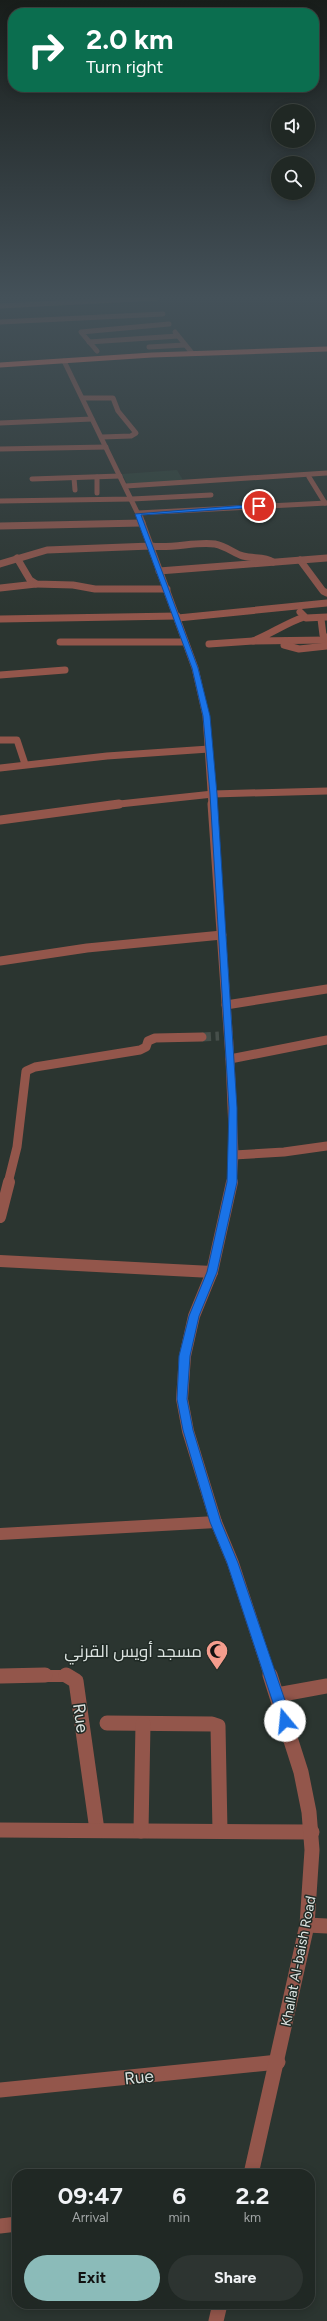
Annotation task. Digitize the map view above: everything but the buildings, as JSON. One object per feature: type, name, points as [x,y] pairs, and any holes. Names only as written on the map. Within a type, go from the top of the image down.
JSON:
[{"type":"street","name":"Khallat Al-baish Road","points":[[85,403],[132,499],[151,546],[195,668],[206,716],[213,794],[226,1005],[224,1036],[230,1059],[234,1155],[227,1209],[212,1272],[194,1316],[185,1356],[182,1399],[188,1430],[216,1522],[233,1563],[302,1772],[312,1832],[312,1868],[307,1925],[278,2062],[252,2169]]},
{"type":"street","points":[[102,437],[132,436],[136,433],[118,411],[115,403]]},
{"type":"street","points":[[0,423],[92,419]]},
{"type":"street","points":[[0,449],[106,447]]},
{"type":"street","points":[[184,473],[191,482]]},
{"type":"street","points":[[126,486],[327,473]]},
{"type":"street","points":[[32,479],[120,476]]},
{"type":"street","points":[[97,477],[97,493]]},
{"type":"street","points":[[0,526],[140,518],[326,503],[309,477]]},
{"type":"street","points":[[74,478],[75,490]]},
{"type":"street","points":[[0,501],[132,499],[211,495]]},
{"type":"street","points":[[0,564],[47,550],[151,546],[165,548],[215,544],[232,549],[242,556],[267,558],[273,562]]},
{"type":"street","points":[[17,558],[30,580],[36,584]]},
{"type":"street","points":[[159,571],[327,558]]},
{"type":"street","points":[[300,560],[323,592],[327,593]]},
{"type":"street","points":[[0,588],[36,584],[77,586],[91,589],[167,589]]},
{"type":"street","points":[[0,619],[177,617],[327,603]]},
{"type":"street","points":[[297,606],[304,617]]},
{"type":"street","points":[[253,641],[274,633],[290,622],[304,617],[324,618],[323,635],[327,639]]},
{"type":"street","points":[[281,628],[285,641],[284,644],[286,646],[295,649],[311,649],[327,646]]},
{"type":"street","points":[[209,644],[327,639]]},
{"type":"street","points":[[60,642],[185,642]]},
{"type":"street","points":[[0,675],[65,670]]},
{"type":"street","points":[[0,736],[19,735]]},
{"type":"street","points":[[0,740],[17,740],[25,764]]},
{"type":"street","points":[[0,768],[25,764],[209,749]]},
{"type":"street","points":[[0,820],[56,811],[213,794],[327,791]]},
{"type":"street","points":[[0,961],[87,948],[222,935]]},
{"type":"street","points":[[226,1005],[327,990]]},
{"type":"street","points":[[0,1217],[17,1147],[26,1071],[35,1067],[140,1050],[146,1047],[148,1041],[155,1038],[202,1037]]},
{"type":"street","points":[[230,1059],[327,1040]]},
{"type":"street","points":[[234,1155],[284,1152],[327,1146]]},
{"type":"street","points":[[0,1261],[212,1272]]},
{"type":"street","points":[[0,1534],[216,1522]]},
{"type":"street","name":"Rue","points":[[1,1676],[65,1675],[72,1677],[76,1681],[97,1830]]},
{"type":"street","points":[[277,1695],[327,1686]]},
{"type":"street","name":"Rue","points":[[107,1723],[212,1724],[218,1726],[220,1831]]},
{"type":"street","points":[[140,1831],[143,1724]]},
{"type":"street","points":[[0,1830],[312,1832]]},
{"type":"street","points":[[307,1925],[327,1926]]},
{"type":"street","name":"Rue","points":[[0,2090],[278,2062]]},
{"type":"street","points":[[0,2226],[12,2225]]},
{"type":"street","points":[[216,2321],[219,2309]]},
{"type":"shaded area","points":[[177,470],[184,482],[128,485],[122,474]]},
{"type":"tunnel","points":[[202,1037],[219,1036]]},
{"type":"place","name":"مسجد أويس القرني","points":[[217,1670]]},
{"type":"route","points":[[259,506],[138,514],[178,618],[195,668],[206,716],[213,794],[233,1108],[234,1155],[232,1182],[212,1272],[194,1316],[185,1356],[182,1399],[188,1430],[216,1522],[233,1563],[285,1721]]}]
